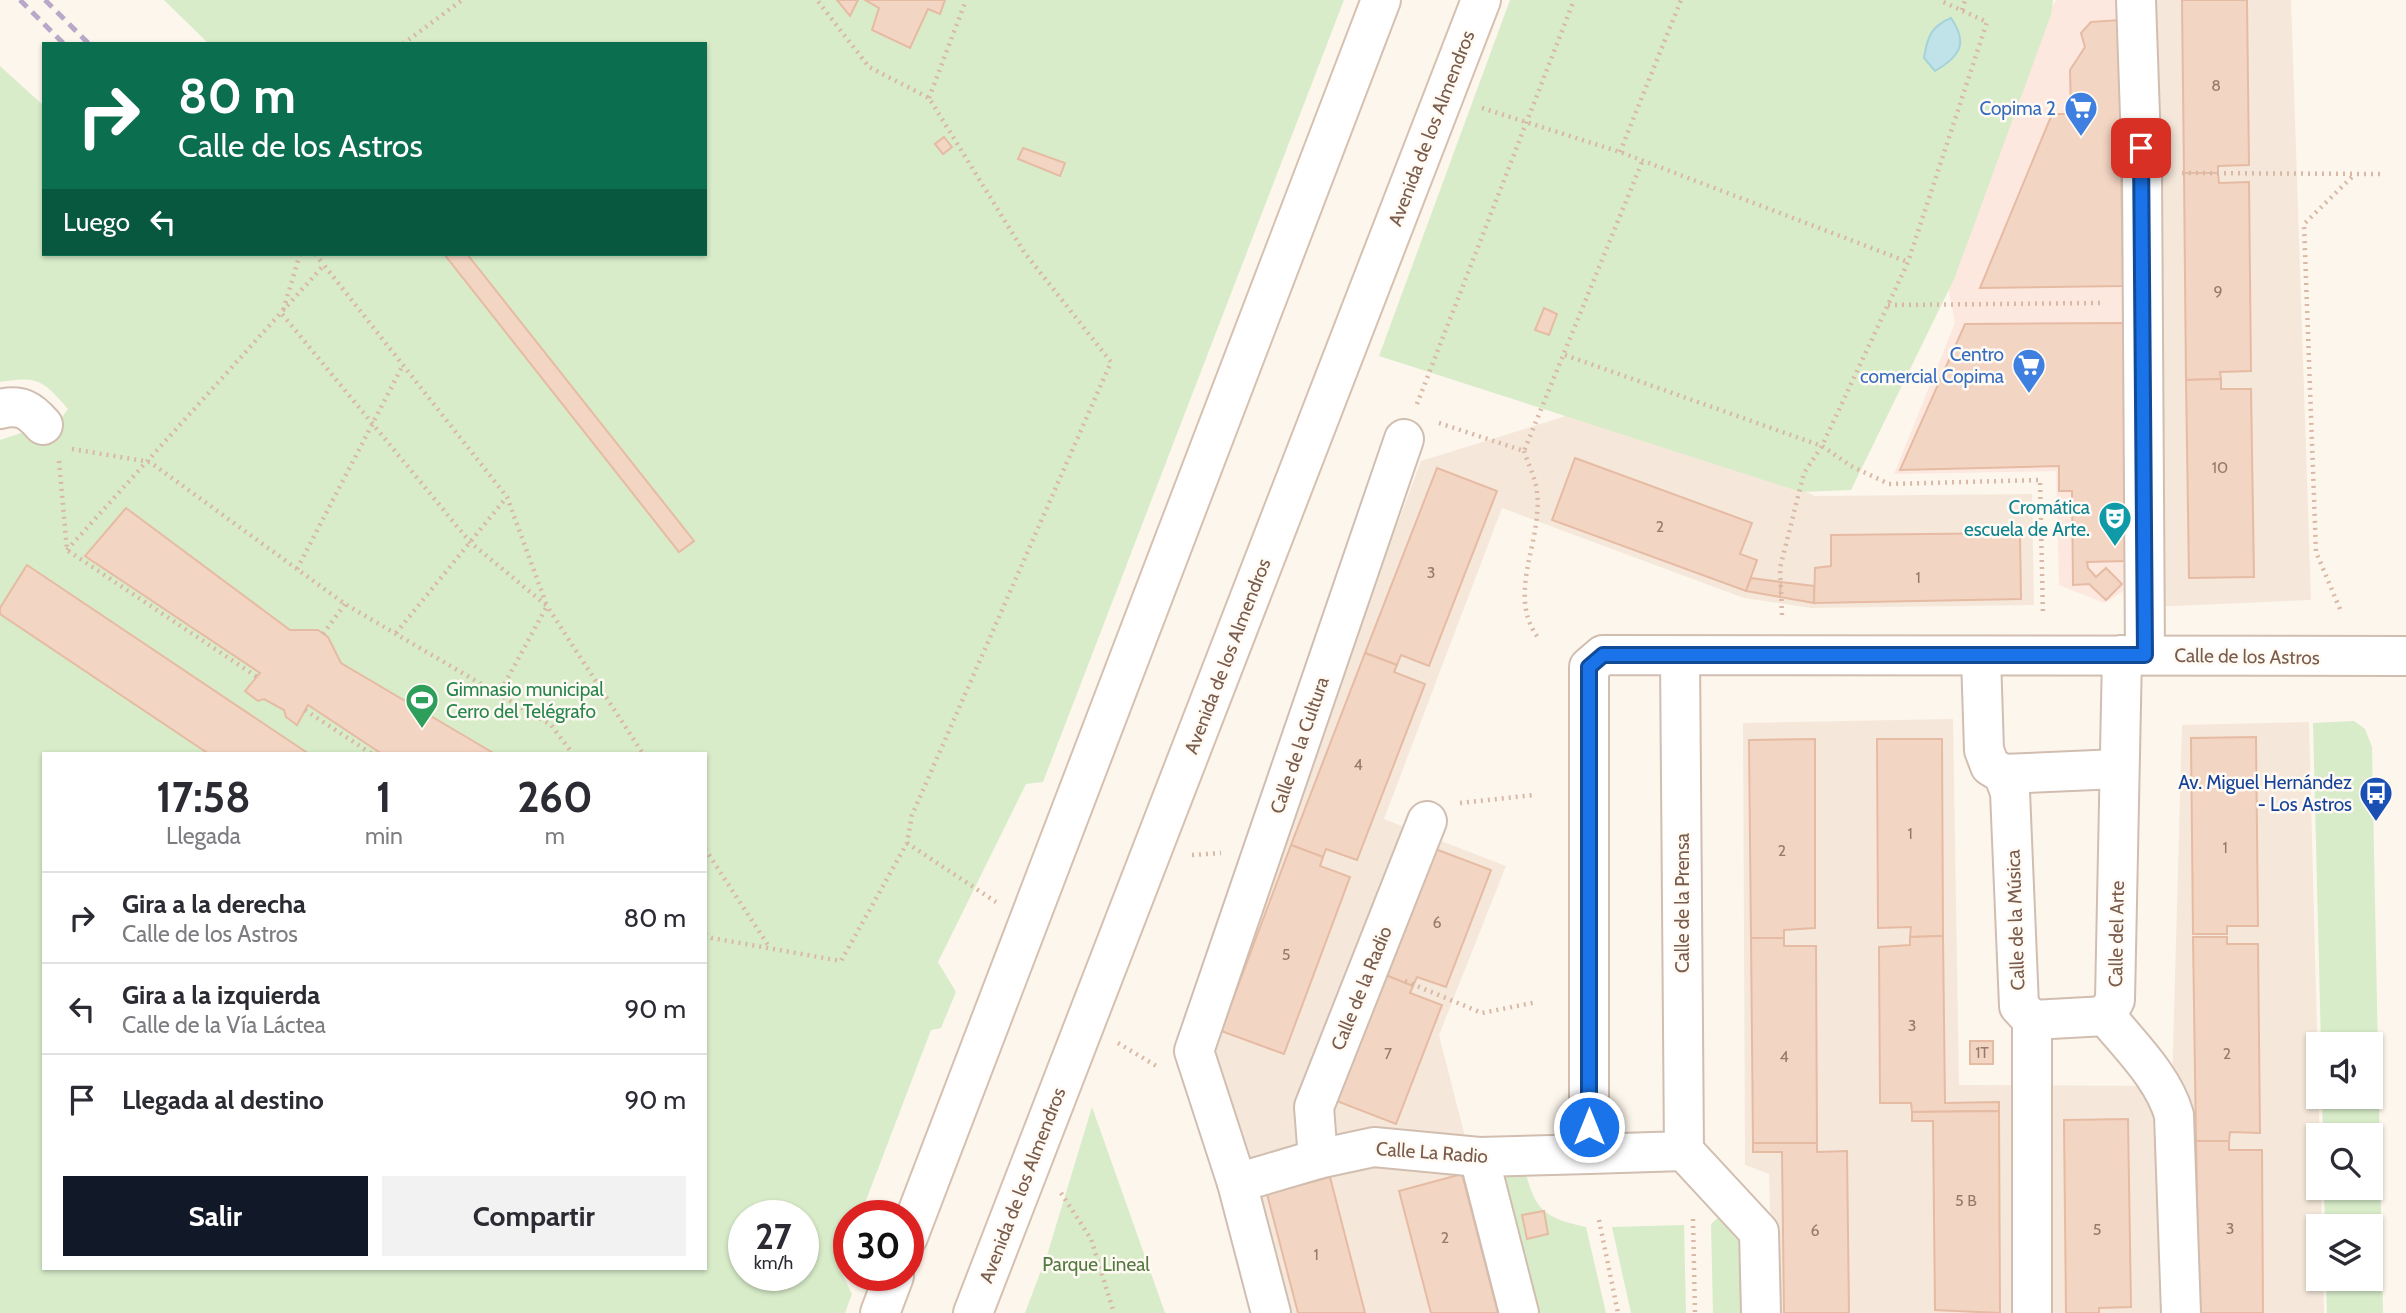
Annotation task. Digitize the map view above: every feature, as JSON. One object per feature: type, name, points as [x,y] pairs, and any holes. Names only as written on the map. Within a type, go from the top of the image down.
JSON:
[{"type":"street","points":[[922,1200],[1381,0]]},
{"type":"street","name":"Avenida de los Almendros","points":[[972,1313],[1481,0]]},
{"type":"street","name":"Calle del Arte","points":[[2136,0],[2142,302],[2133,655],[2118,769],[2115,1000],[2106,1016],[2160,1082],[2169,1097],[2174,1115],[2180,1313]]},
{"type":"street","points":[[0,409],[13,406],[29,409],[50,436]]},
{"type":"street","name":"Calle de la Cultura","points":[[1181,1062],[1409,426]]},
{"type":"street","name":"Calle de los Astros","points":[[1589,1154],[1589,667],[1603,655],[2406,656]]},
{"type":"street","name":"Calle de la Prensa","points":[[1680,656],[1684,1151]]},
{"type":"street","name":"Calle de la Música","points":[[1981,657],[1984,750],[1990,766],[2003,774],[2010,792],[2019,1006],[2032,1020],[2032,1313]]},
{"type":"street","points":[[2003,774],[2118,769]]},
{"type":"street","name":"Calle de la Radio","points":[[1318,1158],[1314,1107],[1427,821]]},
{"type":"street","points":[[2032,1020],[2106,1016]]},
{"type":"street","points":[[1181,1062],[1237,1183],[1271,1313]]},
{"type":"street","name":"Calle La Radio","points":[[1237,1183],[1318,1158],[1374,1147],[1479,1157],[1589,1154]]},
{"type":"street","points":[[1589,1154],[1684,1151],[1759,1232],[1761,1313]]},
{"type":"street","points":[[1479,1157],[1519,1313]]},
{"type":"street","points":[[880,1313],[888,1291]]},
{"type":"path","points":[[407,42],[462,0]]},
{"type":"path","points":[[707,935],[841,961],[907,843],[912,815],[1111,362],[1024,252],[929,98],[869,67],[817,0]]},
{"type":"path","points":[[929,98],[966,0]]},
{"type":"path","points":[[1524,451],[1409,426],[1574,0]]},
{"type":"path","points":[[1620,152],[1681,0]]},
{"type":"path","points":[[1782,615],[1780,568],[1804,472],[1822,446],[1908,262],[1987,22],[1939,0]]},
{"type":"path","points":[[1962,10],[1965,0]]},
{"type":"path","points":[[1471,106],[1526,120],[1620,152],[1908,262]]},
{"type":"path","points":[[1539,639],[1527,624],[1523,604],[1538,508],[1537,490],[1524,451],[1642,162]]},
{"type":"path","points":[[2141,173],[2381,174]]},
{"type":"path","points":[[2340,609],[2316,552],[2304,224],[2355,174]]},
{"type":"path","points":[[282,314],[299,256]]},
{"type":"path","points":[[316,256],[507,497],[547,606],[642,752]]},
{"type":"path","points":[[67,550],[150,462],[324,265]]},
{"type":"path","points":[[1888,305],[2142,302]]},
{"type":"path","points":[[282,314],[470,542],[547,606]]},
{"type":"path","points":[[1565,355],[1822,446],[1851,466],[1888,484],[2040,480],[2043,616]]},
{"type":"path","points":[[297,569],[403,365]]},
{"type":"path","points":[[257,677],[67,550],[50,436],[150,462],[345,604],[551,725],[571,752]]},
{"type":"path","points":[[396,633],[507,497]]},
{"type":"path","points":[[323,634],[345,604]]},
{"type":"path","points":[[499,694],[547,606]]},
{"type":"path","points":[[305,710],[369,752]]},
{"type":"path","points":[[1427,821],[1445,805],[1534,795]]},
{"type":"path","points":[[907,843],[1002,906]]},
{"type":"path","points":[[707,852],[771,949]]},
{"type":"path","points":[[1369,967],[1482,1013],[1537,1002]]},
{"type":"path","points":[[1109,1038],[1181,1062]]},
{"type":"path","points":[[1056,1184],[1091,1239],[1114,1313]]},
{"type":"path","points":[[1693,1218],[1695,1313]]},
{"type":"path","points":[[1599,1220],[1618,1313]]},
{"type":"shaded area","points":[[2057,0],[2124,0],[2134,585],[2104,603],[2059,585],[2056,471],[1894,474],[1955,323],[1946,276],[2044,15]]},
{"type":"shaded area","points":[[2156,0],[2291,0],[2311,600],[2152,607]]},
{"type":"shaded area","points":[[1579,412],[1773,476],[1815,496],[2032,494],[2034,605],[1811,608],[1744,598],[1502,508],[1384,819],[1506,866],[1439,1035],[1510,1313],[1285,1313],[1208,1029],[1421,461]]},
{"type":"shaded area","points":[[1953,719],[1959,1085],[2172,1086],[2182,725],[2309,722],[2317,1032],[2306,1032],[2306,1109],[2319,1109],[2319,1123],[2306,1123],[2306,1200],[2321,1200],[2322,1214],[2306,1214],[2306,1291],[2323,1291],[2324,1313],[1773,1313],[1769,1174],[1745,1165],[1743,723]]},
{"type":"green space","points":[[164,0],[1344,0],[1043,782],[1026,784],[938,962],[956,992],[941,1028],[931,1030],[866,1200],[833,1200],[833,1291],[850,1291],[852,1294],[845,1313],[0,1313],[0,440],[60,420],[68,409],[38,382],[0,382],[0,66],[42,104],[42,256],[707,256],[707,42],[207,42]]},
{"type":"green space","points":[[1510,0],[2053,0],[2051,15],[1955,277],[1851,490],[1801,492],[1379,356]]},
{"type":"green space","points":[[2354,721],[2365,729],[2372,747],[2378,1032],[2321,1032],[2313,723]]},
{"type":"green space","name":"Parque Lineal","points":[[1092,1107],[1165,1313],[1025,1313],[1048,1252]]},
{"type":"green space","points":[[2322,1109],[2379,1109],[2379,1123],[2323,1123]]},
{"type":"green space","points":[[1525,1170],[1533,1195],[1544,1210],[1560,1220],[1586,1227],[1606,1313],[1532,1313],[1498,1176]]},
{"type":"green space","points":[[2324,1200],[2381,1200],[2381,1214],[2325,1214]]},
{"type":"green space","points":[[1727,1210],[1751,1238],[1752,1313],[1713,1313],[1711,1224]]},
{"type":"green space","points":[[1684,1225],[1686,1313],[1631,1313],[1612,1227]]},
{"type":"green space","points":[[2326,1291],[2383,1291],[2383,1313],[2327,1313]]},
{"type":"water","points":[[1951,18],[1959,35],[1959,49],[1935,71],[1924,58],[1927,44],[1934,29]]},
{"type":"building","points":[[837,0],[858,0],[850,16]]},
{"type":"building","points":[[865,0],[945,0],[940,14],[928,9],[910,48],[872,30],[879,8]]},
{"type":"building","points":[[2182,0],[2247,0],[2249,165],[2218,166],[2218,173],[2184,173]]},
{"type":"building","name":"Copima 2","points":[[2119,20],[2123,286],[1980,288],[2052,114],[2071,114],[2070,70],[2085,47],[2081,33],[2091,22]]},
{"type":"building","points":[[944,137],[952,147],[943,154],[935,144]]},
{"type":"building","points":[[1023,148],[1065,163],[1060,176],[1018,159]]},
{"type":"building","points":[[2184,173],[2218,173],[2219,183],[2249,182],[2251,371],[2220,372],[2221,379],[2186,380]]},
{"type":"building","points":[[446,256],[469,256],[694,541],[679,552]]},
{"type":"building","points":[[1544,308],[1557,314],[1549,335],[1535,330]]},
{"type":"building","name":"Centro comercial Copima","points":[[2124,323],[2126,561],[2087,562],[2088,568],[2096,577],[2106,568],[2122,584],[2106,600],[2089,584],[2073,585],[2072,491],[2059,491],[2059,466],[1900,470],[1965,324]]},
{"type":"building","points":[[2221,379],[2221,389],[2251,389],[2254,577],[2189,578],[2186,380]]},
{"type":"building","points":[[1575,458],[1752,523],[1740,554],[1757,560],[1746,591],[1552,520]]},
{"type":"building","points":[[1437,468],[1497,491],[1429,666],[1401,655],[1397,665],[1365,653]]},
{"type":"building","points":[[126,508],[290,630],[318,630],[328,637],[341,663],[492,752],[379,752],[308,705],[297,725],[286,717],[284,710],[264,699],[258,701],[245,691],[260,673],[85,556]]},
{"type":"building","points":[[2020,533],[2021,599],[1814,603],[1815,568],[1831,566],[1831,535]]},
{"type":"building","points":[[27,565],[306,752],[206,752],[0,614],[0,608]]},
{"type":"building","points":[[1751,578],[1781,582],[1780,597],[1746,591]]},
{"type":"building","points":[[1781,582],[1814,586],[1814,603],[1780,597]]},
{"type":"building","points":[[1365,653],[1397,665],[1394,672],[1425,684],[1357,860],[1326,849],[1323,857],[1291,845]]},
{"type":"building","points":[[2256,737],[2258,926],[2227,926],[2227,934],[2193,934],[2191,738]]},
{"type":"building","points":[[1815,739],[1815,928],[1784,930],[1784,938],[1751,938],[1749,740]]},
{"type":"building","points":[[1877,739],[1942,739],[1943,936],[1910,937],[1911,927],[1878,928]]},
{"type":"building","points":[[1291,845],[1323,857],[1320,866],[1350,877],[1284,1054],[1221,1031]]},
{"type":"building","points":[[1430,847],[1491,870],[1446,987],[1417,977],[1413,986],[1383,974]]},
{"type":"building","points":[[1943,936],[1945,1103],[1999,1102],[1999,1111],[1912,1112],[1911,1103],[1880,1103],[1879,947],[1910,945],[1910,937]]},
{"type":"building","points":[[2193,937],[2227,937],[2227,944],[2258,944],[2260,1133],[2230,1132],[2229,1141],[2196,1141]]},
{"type":"building","points":[[1751,938],[1784,938],[1784,946],[1816,946],[1817,1143],[1753,1143]]},
{"type":"building","points":[[1383,974],[1413,986],[1410,993],[1442,1005],[1396,1124],[1334,1100]]},
{"type":"building","points":[[1970,1041],[1993,1041],[1993,1064],[1970,1064]]},
{"type":"building","points":[[1999,1111],[2000,1313],[1935,1310],[1933,1121],[1912,1121],[1912,1112]]},
{"type":"building","points":[[2128,1119],[2131,1307],[2099,1308],[2099,1313],[2066,1313],[2064,1120]]},
{"type":"building","points":[[2196,1141],[2229,1141],[2229,1150],[2262,1150],[2263,1313],[2199,1313]]},
{"type":"building","points":[[1753,1143],[1817,1143],[1817,1152],[1847,1151],[1849,1313],[1784,1313],[1782,1152],[1753,1152]]},
{"type":"building","points":[[1462,1174],[1498,1313],[1431,1313],[1399,1191]]},
{"type":"building","points":[[1330,1177],[1365,1313],[1298,1313],[1267,1194]]},
{"type":"building","points":[[1544,1211],[1548,1234],[1527,1239],[1522,1215]]},
{"type":"railway","points":[[20,0],[62,42]]},
{"type":"railway","points":[[45,0],[87,42]]},
{"type":"place","name":"Copima 2","points":[[2081,138]]},
{"type":"place","name":"Centro comercial Copima","points":[[2029,395]]},
{"type":"place","name":"Cromática escuela de Arte.","points":[[2115,548]]},
{"type":"place","name":"Gimnasio municipal Cerro del Telégrafo","points":[[422,730]]},
{"type":"place","name":"Av. Miguel Hernández - Los Astros","points":[[2376,823]]},
{"type":"route","points":[[1589,1127],[1589,667],[1603,655],[2145,655],[2141,148]]}]
